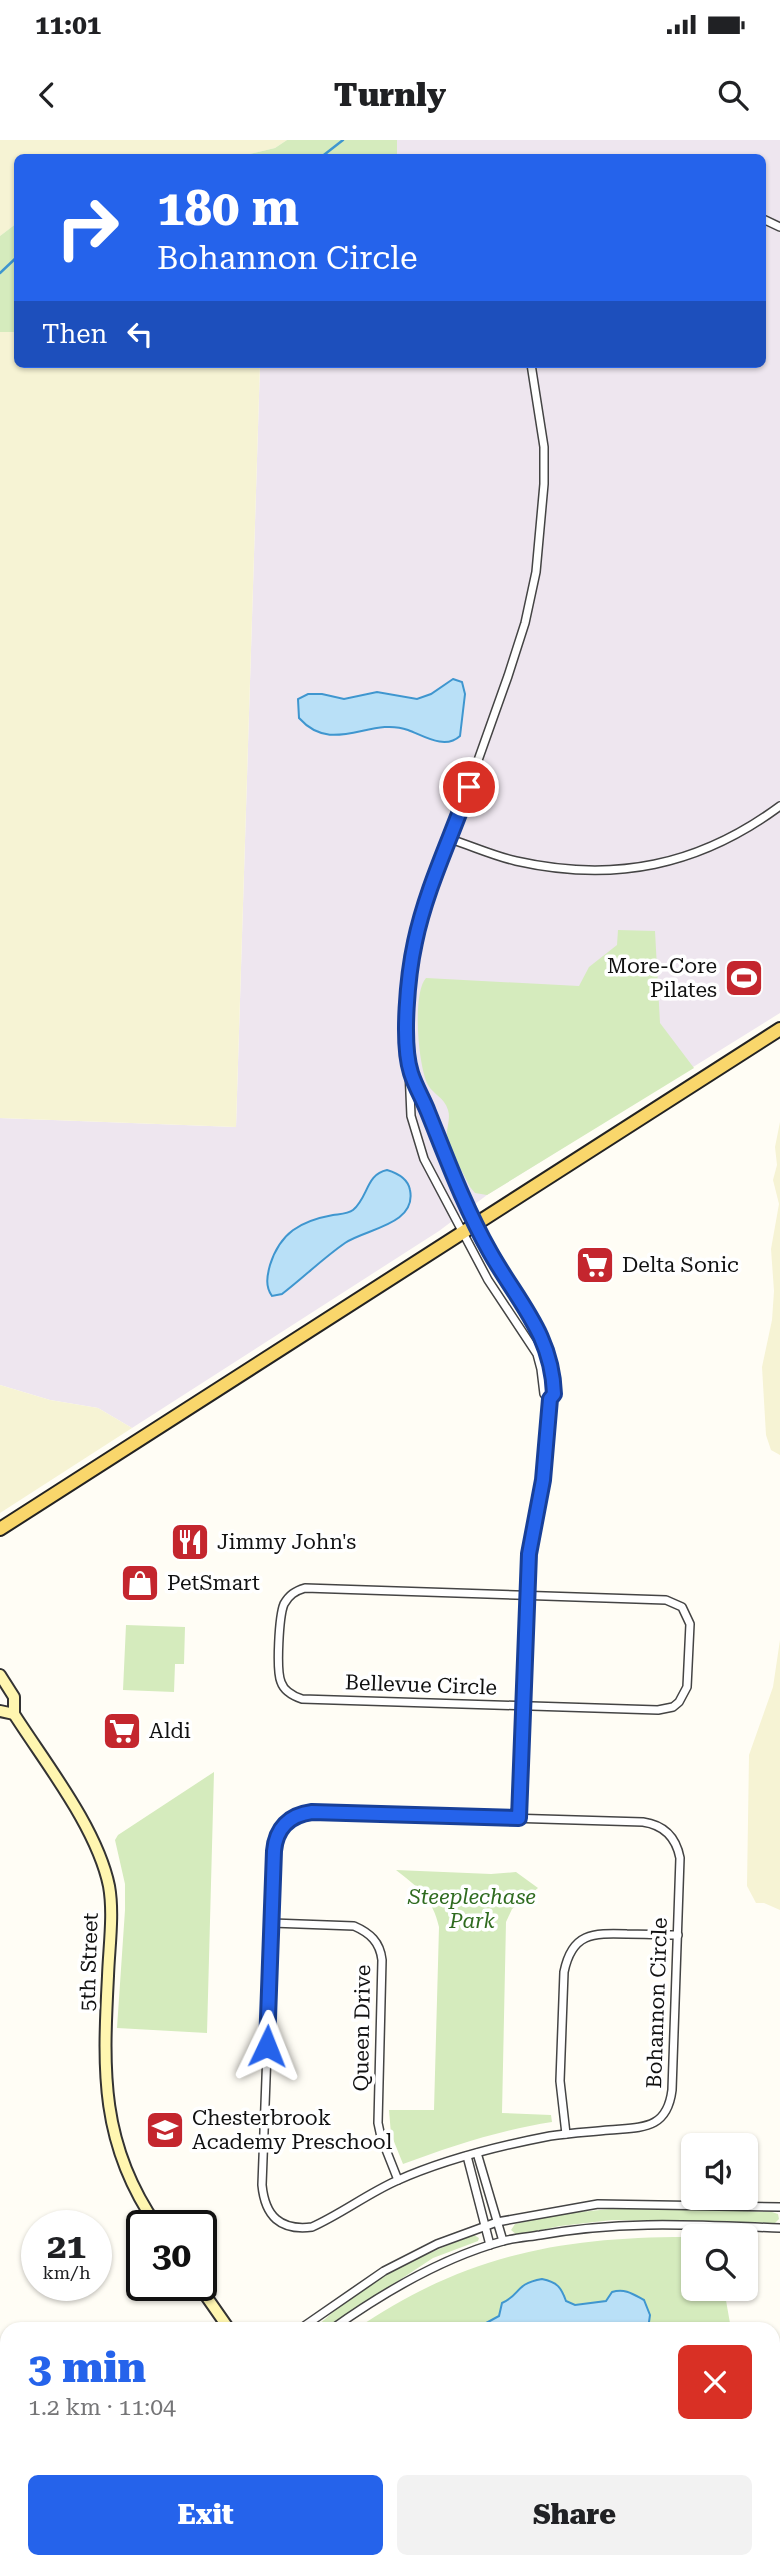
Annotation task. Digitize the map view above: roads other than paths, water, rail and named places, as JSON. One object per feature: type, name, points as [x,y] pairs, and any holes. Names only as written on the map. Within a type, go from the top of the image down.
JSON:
[{"type":"main road","points":[[0,1529],[780,1029]]},
{"type":"street","points":[[532,368],[544,447],[544,484],[536,572],[525,624],[424,906],[409,972],[408,1087],[411,1116],[425,1159],[488,1280],[537,1354],[544,1394],[550,1399]]},
{"type":"street","points":[[450,839],[514,861],[562,870],[633,870],[673,862],[715,844],[757,823],[780,806]]},
{"type":"street","points":[[410,1072],[477,1224],[548,1351],[554,1374],[543,1480],[529,1554],[519,1818]]},
{"type":"street","name":"Bellevue Circle","points":[[305,1588],[527,1595],[666,1600],[682,1607],[690,1624],[687,1687],[683,1697],[673,1707],[658,1710],[302,1699],[295,1697],[283,1686],[279,1666],[282,1611],[289,1596],[298,1590],[305,1588]]},
{"type":"street","name":"5th Street","points":[[0,1675],[14,1697],[14,1714],[84,1823],[102,1859],[109,1888],[111,1922],[105,2046],[108,2106],[116,2147],[147,2210]]},
{"type":"street","points":[[0,1711],[14,1714]]},
{"type":"street","name":"Bohannon Circle","points":[[312,1812],[519,1818],[643,1822],[663,1828],[675,1841],[680,1858],[678,1935],[672,2090],[668,2107],[655,2123],[642,2128],[566,2134],[505,2145],[398,2180],[312,2227],[301,2228],[283,2224],[272,2217],[265,2206],[262,2185],[275,1839],[282,1826],[294,1816],[312,1812]]},
{"type":"street","name":"Queen Drive","points":[[272,1923],[354,1926],[363,1930],[377,1944],[382,1960],[378,2123],[398,2180]]},
{"type":"street","points":[[566,2134],[560,2081],[564,1972],[568,1955],[576,1943],[591,1935],[678,1935]]},
{"type":"street","points":[[477,2153],[503,2241]]},
{"type":"street","points":[[467,2156],[490,2245]]},
{"type":"street","points":[[310,2322],[384,2271],[437,2244],[497,2222],[598,2204],[780,2207]]},
{"type":"street","points":[[343,2322],[398,2286],[447,2261],[503,2241],[577,2228],[628,2224],[780,2228]]},
{"type":"street","points":[[209,2301],[224,2322]]},
{"type":"water","points":[[453,679],[462,682],[465,694],[460,736],[448,742],[394,727],[338,735],[325,734],[312,729],[299,718],[298,699],[308,694],[344,699],[377,692],[417,699],[431,694]]},
{"type":"water","points":[[387,1170],[402,1177],[409,1186],[410,1202],[406,1211],[388,1224],[345,1243],[282,1294],[272,1296],[267,1277],[274,1254],[286,1237],[301,1225],[353,1210],[375,1176]]},
{"type":"water","points":[[542,2279],[555,2284],[566,2301],[575,2305],[606,2301],[612,2292],[625,2291],[644,2300],[650,2315],[649,2322],[488,2322],[499,2316],[502,2303],[522,2286]]},
{"type":"waterway","points":[[325,154],[343,140]]},
{"type":"waterway","points":[[0,273],[14,260]]},
{"type":"place","name":"More-Core Pilates","points":[[744,978]]},
{"type":"place","name":"Delta Sonic","points":[[595,1265]]},
{"type":"place","name":"Jimmy John's","points":[[190,1542]]},
{"type":"place","name":"PetSmart","points":[[140,1583]]},
{"type":"place","name":"Aldi","points":[[122,1731]]},
{"type":"place","name":"Chesterbrook Academy Preschool","points":[[165,2130]]},
{"type":"park label","name":"Steeplechase Park","points":[[472,1909]]}]
